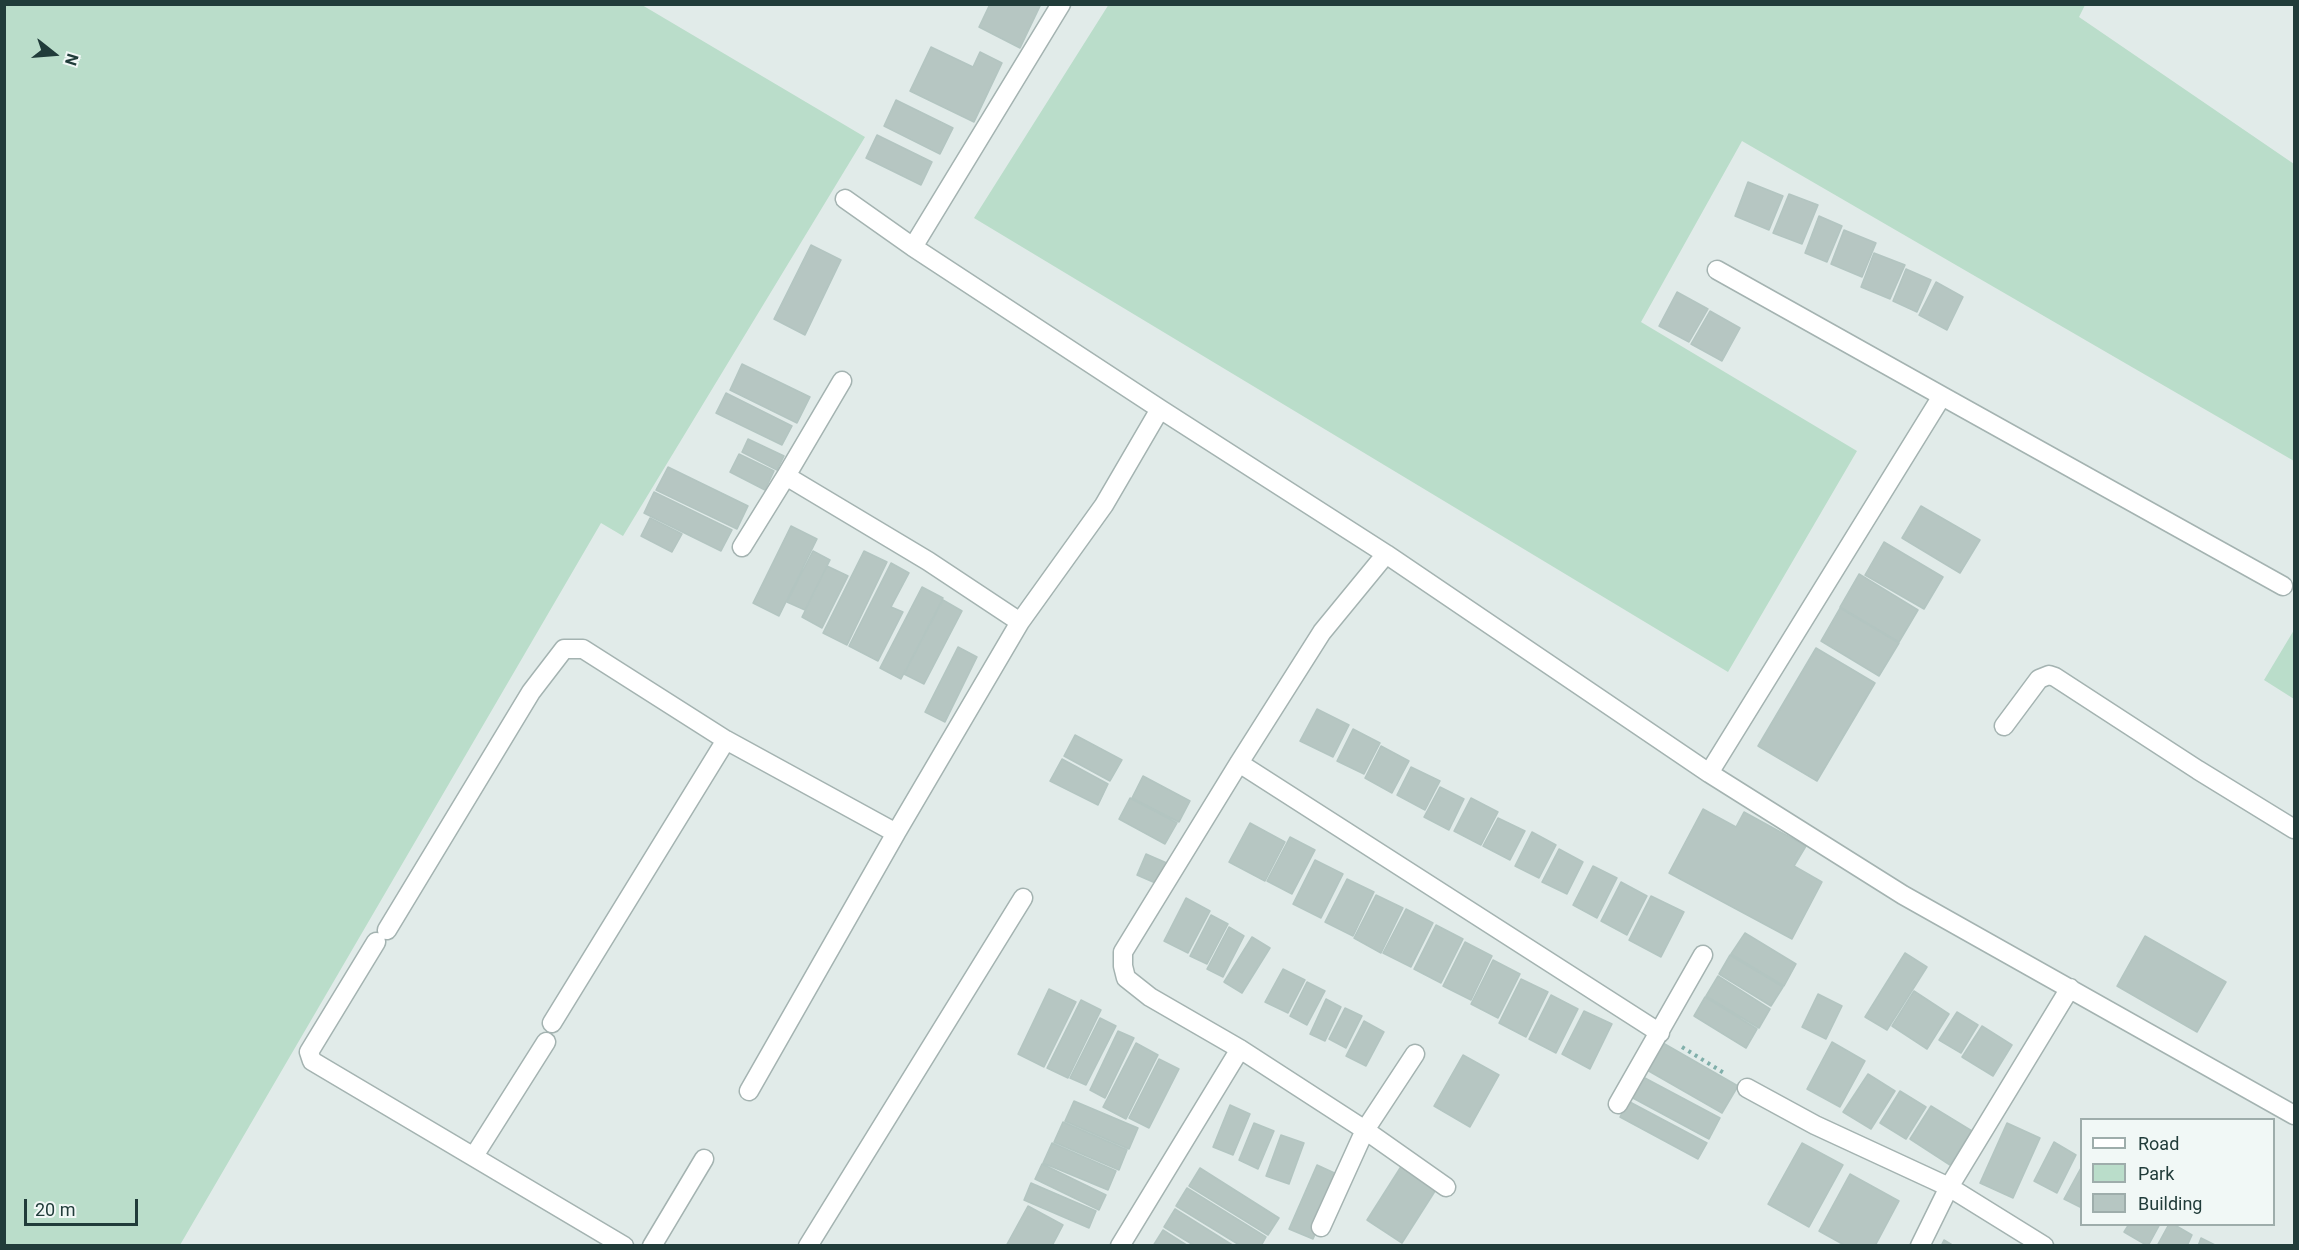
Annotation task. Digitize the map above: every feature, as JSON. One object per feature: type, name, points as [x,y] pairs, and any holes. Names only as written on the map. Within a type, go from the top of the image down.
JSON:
[{"type":"street","points":[[913,246],[1061,4]]},
{"type":"street","points":[[845,199],[1160,410],[1386,555],[1709,773],[1903,895],[2295,1115]]},
{"type":"street","points":[[1717,270],[2283,586]]},
{"type":"street","points":[[742,547],[842,381]]},
{"type":"street","points":[[1709,773],[1942,396]]},
{"type":"street","points":[[749,1091],[896,833],[1020,622],[1104,506],[1160,410]]},
{"type":"street","points":[[786,476],[927,561],[1020,622]]},
{"type":"street","points":[[1386,555],[1322,632],[1123,952],[1123,966],[1126,978],[1134,986],[1159,1003],[1240,1049],[1365,1130],[1446,1187]]},
{"type":"street","points":[[624,1245],[310,1058],[309,1052],[531,692],[564,649],[583,649],[726,740],[896,833]]},
{"type":"street","points":[[2004,726],[2039,679],[2049,675],[2055,676],[2198,770],[2295,829]]},
{"type":"street","points":[[552,1023],[726,740]]},
{"type":"street","points":[[1239,763],[1660,1033]]},
{"type":"street","points":[[808,1245],[1023,898]]},
{"type":"street","points":[[1618,1104],[1703,955]]},
{"type":"street","points":[[1920,1245],[1949,1187],[2070,988]]},
{"type":"street","points":[[474,1156],[546,1042]]},
{"type":"street","points":[[1120,1245],[1240,1049]]},
{"type":"street","points":[[1321,1227],[1365,1130],[1415,1054]]},
{"type":"street","points":[[1748,1088],[1815,1125],[1949,1187],[2044,1245]]},
{"type":"street","points":[[652,1245],[704,1159]]},
{"type":"path","points":[[1660,1033],[1748,1088]]},
{"type":"green space","points":[[5,4],[642,5],[865,137],[623,536],[601,523],[180,1245],[5,1245]]},
{"type":"green space","points":[[1109,4],[2085,5],[2079,17],[2294,164],[2294,461],[1742,141],[1641,322],[1857,451],[1728,672],[974,218]]},
{"type":"green space","points":[[2294,630],[2294,699],[2264,680]]},
{"type":"building","points":[[990,4],[1041,4],[1020,48],[979,27]]},
{"type":"building","points":[[931,47],[973,67],[980,52],[1002,63],[974,122],[910,91]]},
{"type":"building","points":[[896,100],[953,128],[940,154],[884,126]]},
{"type":"building","points":[[877,135],[932,162],[921,185],[866,158]]},
{"type":"building","points":[[1748,182],[1783,196],[1769,230],[1735,216]]},
{"type":"building","points":[[1789,194],[1818,205],[1802,244],[1773,233]]},
{"type":"building","points":[[1819,216],[1842,226],[1827,262],[1805,253]]},
{"type":"building","points":[[1844,230],[1876,243],[1862,277],[1831,264]]},
{"type":"building","points":[[811,245],[841,260],[805,335],[774,319]]},
{"type":"building","points":[[1874,253],[1905,265],[1890,299],[1861,287]]},
{"type":"building","points":[[1906,269],[1931,280],[1917,312],[1893,301]]},
{"type":"building","points":[[1936,282],[1963,297],[1947,330],[1919,315]]},
{"type":"building","points":[[1677,292],[1708,309],[1689,342],[1659,326]]},
{"type":"building","points":[[1710,311],[1740,328],[1722,361],[1691,344]]},
{"type":"building","points":[[742,364],[810,397],[797,423],[730,390]]},
{"type":"building","points":[[726,393],[792,426],[782,445],[716,413]]},
{"type":"building","points":[[748,439],[784,456],[777,470],[742,452]]},
{"type":"building","points":[[739,454],[774,471],[765,490],[730,472]]},
{"type":"building","points":[[668,467],[748,506],[737,529],[656,490]]},
{"type":"building","points":[[654,492],[732,530],[721,551],[644,513]]},
{"type":"building","points":[[1921,506],[1980,540],[1960,573],[1902,538]]},
{"type":"building","points":[[650,518],[682,534],[672,552],[641,536]]},
{"type":"building","points":[[791,526],[817,539],[779,616],[753,603]]},
{"type":"building","points":[[1884,542],[1943,577],[1924,609],[1865,575]]},
{"type":"building","points":[[813,551],[830,560],[805,610],[787,602]]},
{"type":"building","points":[[864,551],[887,562],[847,645],[823,633]]},
{"type":"building","points":[[891,563],[909,573],[891,607],[903,612],[878,661],[849,646]]},
{"type":"building","points":[[827,566],[848,576],[822,628],[802,617]]},
{"type":"building","points":[[1859,574],[1918,610],[1899,642],[1840,607]]},
{"type":"building","points":[[922,587],[943,598],[901,679],[880,668]]},
{"type":"building","points":[[943,600],[962,611],[924,684],[904,674]]},
{"type":"building","points":[[1840,608],[1899,643],[1879,676],[1821,641]]},
{"type":"building","points":[[958,647],[977,657],[945,722],[925,712]]},
{"type":"building","points":[[1816,648],[1875,683],[1817,781],[1758,746]]},
{"type":"building","points":[[1317,709],[1349,725],[1333,757],[1300,741]]},
{"type":"building","points":[[1353,729],[1380,743],[1364,774],[1337,761]]},
{"type":"building","points":[[1075,735],[1122,760],[1110,781],[1064,756]]},
{"type":"building","points":[[1381,746],[1409,761],[1392,793],[1365,778]]},
{"type":"building","points":[[1062,759],[1108,784],[1098,805],[1050,781]]},
{"type":"building","points":[[1411,767],[1440,781],[1425,810],[1397,795]]},
{"type":"building","points":[[1143,776],[1190,801],[1179,822],[1132,798]]},
{"type":"building","points":[[1440,787],[1464,799],[1449,830],[1424,817]]},
{"type":"building","points":[[1130,798],[1177,823],[1165,844],[1119,819]]},
{"type":"building","points":[[1471,798],[1498,812],[1481,845],[1454,831]]},
{"type":"building","points":[[1703,809],[1736,827],[1744,812],[1806,846],[1794,866],[1822,882],[1792,939],[1669,873]]},
{"type":"building","points":[[1498,818],[1525,831],[1510,860],[1483,846]]},
{"type":"building","points":[[1250,823],[1285,842],[1265,881],[1229,862]]},
{"type":"building","points":[[1532,832],[1556,845],[1539,878],[1515,866]]},
{"type":"building","points":[[1290,837],[1315,850],[1292,894],[1267,881]]},
{"type":"building","points":[[1559,849],[1583,862],[1567,894],[1542,882]]},
{"type":"building","points":[[1146,854],[1169,864],[1160,885],[1137,875]]},
{"type":"building","points":[[1315,860],[1343,874],[1321,918],[1293,904]]},
{"type":"building","points":[[1593,866],[1617,878],[1597,918],[1573,905]]},
{"type":"building","points":[[1347,879],[1374,892],[1353,936],[1325,922]]},
{"type":"building","points":[[1621,882],[1647,896],[1627,935],[1601,921]]},
{"type":"building","points":[[1376,895],[1403,908],[1381,953],[1354,938]]},
{"type":"building","points":[[1651,896],[1684,912],[1661,957],[1629,940]]},
{"type":"building","points":[[1186,898],[1210,911],[1188,953],[1164,941]]},
{"type":"building","points":[[1406,909],[1433,923],[1411,967],[1383,953]]},
{"type":"building","points":[[1211,915],[1228,924],[1207,964],[1190,956]]},
{"type":"building","points":[[1436,925],[1463,939],[1441,983],[1414,969]]},
{"type":"building","points":[[1229,927],[1244,936],[1223,977],[1207,969]]},
{"type":"building","points":[[1745,933],[1796,964],[1784,986],[1731,954]]},
{"type":"building","points":[[2145,936],[2226,982],[2197,1032],[2117,986]]},
{"type":"building","points":[[1252,937],[1270,948],[1242,993],[1224,982]]},
{"type":"building","points":[[1465,942],[1492,956],[1471,1000],[1443,986]]},
{"type":"building","points":[[1905,953],[1927,967],[1887,1030],[1865,1017]]},
{"type":"building","points":[[1730,955],[1783,987],[1771,1006],[1719,974]]},
{"type":"building","points":[[1493,960],[1520,974],[1498,1018],[1471,1004]]},
{"type":"building","points":[[1283,969],[1305,980],[1288,1013],[1265,1002]]},
{"type":"building","points":[[1718,976],[1770,1009],[1759,1028],[1706,996]]},
{"type":"building","points":[[1521,979],[1548,992],[1526,1037],[1499,1023]]},
{"type":"building","points":[[1307,982],[1325,991],[1307,1025],[1290,1016]]},
{"type":"building","points":[[1049,989],[1076,1002],[1044,1067],[1018,1054]]},
{"type":"building","points":[[1914,991],[1949,1014],[1927,1049],[1892,1026]]},
{"type":"building","points":[[1818,994],[1842,1006],[1826,1039],[1802,1027]]},
{"type":"building","points":[[1551,995],[1578,1009],[1556,1053],[1529,1039]]},
{"type":"building","points":[[1705,997],[1757,1029],[1746,1048],[1694,1016]]},
{"type":"building","points":[[1326,999],[1341,1007],[1325,1041],[1310,1034]]},
{"type":"building","points":[[1081,1000],[1101,1010],[1068,1078],[1047,1068]]},
{"type":"building","points":[[1345,1008],[1362,1016],[1346,1048],[1329,1039]]},
{"type":"building","points":[[1584,1011],[1612,1024],[1590,1069],[1562,1054]]},
{"type":"building","points":[[1957,1012],[1978,1025],[1961,1053],[1939,1040]]},
{"type":"building","points":[[1100,1018],[1116,1026],[1086,1085],[1070,1078]]},
{"type":"building","points":[[1364,1021],[1384,1032],[1366,1066],[1346,1056]]},
{"type":"building","points":[[1982,1026],[2012,1045],[1993,1076],[1962,1057]]},
{"type":"building","points":[[1118,1031],[1134,1038],[1105,1098],[1090,1090]]},
{"type":"building","points":[[1832,1042],[1865,1061],[1840,1107],[1807,1089]]},
{"type":"building","points":[[1136,1043],[1158,1055],[1126,1119],[1103,1107]]},
{"type":"building","points":[[1663,1043],[1738,1086],[1722,1113],[1647,1070]]},
{"type":"building","points":[[1463,1055],[1499,1075],[1470,1127],[1434,1106]]},
{"type":"building","points":[[1159,1059],[1179,1069],[1149,1128],[1129,1118]]},
{"type":"building","points":[[1868,1074],[1895,1091],[1871,1129],[1843,1112]]},
{"type":"building","points":[[1643,1077],[1720,1118],[1709,1139],[1631,1097]]},
{"type":"building","points":[[1900,1091],[1926,1107],[1906,1139],[1880,1123]]},
{"type":"building","points":[[1074,1101],[1138,1128],[1129,1149],[1065,1121]]},
{"type":"building","points":[[1628,1101],[1707,1143],[1698,1159],[1620,1117]]},
{"type":"building","points":[[1230,1105],[1250,1114],[1233,1155],[1213,1147]]},
{"type":"building","points":[[1931,1106],[1972,1131],[1950,1165],[1910,1139]]},
{"type":"building","points":[[1063,1122],[1127,1150],[1119,1170],[1054,1142]]},
{"type":"building","points":[[1254,1123],[1274,1131],[1258,1169],[1239,1160]]},
{"type":"building","points":[[2007,1123],[2040,1138],[2013,1198],[1980,1183]]},
{"type":"building","points":[[1281,1135],[1304,1143],[1289,1184],[1266,1176]]},
{"type":"building","points":[[2054,1142],[2076,1155],[2057,1193],[2034,1181]]},
{"type":"building","points":[[1052,1143],[1116,1171],[1108,1190],[1043,1163]]},
{"type":"building","points":[[1802,1143],[1843,1165],[1809,1227],[1768,1204]]},
{"type":"building","points":[[1042,1164],[1106,1195],[1099,1210],[1035,1179]]},
{"type":"building","points":[[1317,1165],[1341,1176],[1313,1239],[1289,1229]]},
{"type":"building","points":[[1402,1165],[1437,1188],[1402,1243],[1367,1220]]},
{"type":"building","points":[[1200,1168],[1279,1218],[1268,1235],[1189,1186]]},
{"type":"building","points":[[2080,1170],[2080,1207],[2064,1199]]},
{"type":"building","points":[[1850,1174],[1899,1201],[1875,1246],[1846,1246],[1819,1231]]},
{"type":"building","points":[[1031,1183],[1096,1211],[1089,1228],[1024,1200]]},
{"type":"building","points":[[1187,1188],[1266,1237],[1261,1246],[1241,1246],[1176,1206]]},
{"type":"building","points":[[1028,1206],[1063,1225],[1052,1246],[1006,1246]]},
{"type":"building","points":[[1175,1209],[1234,1246],[1195,1246],[1164,1227]]},
{"type":"building","points":[[2128,1226],[2159,1226],[2148,1246],[2124,1232]]},
{"type":"building","points":[[2168,1226],[2176,1226],[2192,1235],[2187,1246],[2157,1246]]},
{"type":"building","points":[[1163,1230],[1188,1246],[1153,1246]]},
{"type":"building","points":[[2201,1238],[2217,1246],[2198,1246]]},
{"type":"building","points":[[1944,1240],[1954,1246],[1941,1246]]}]
